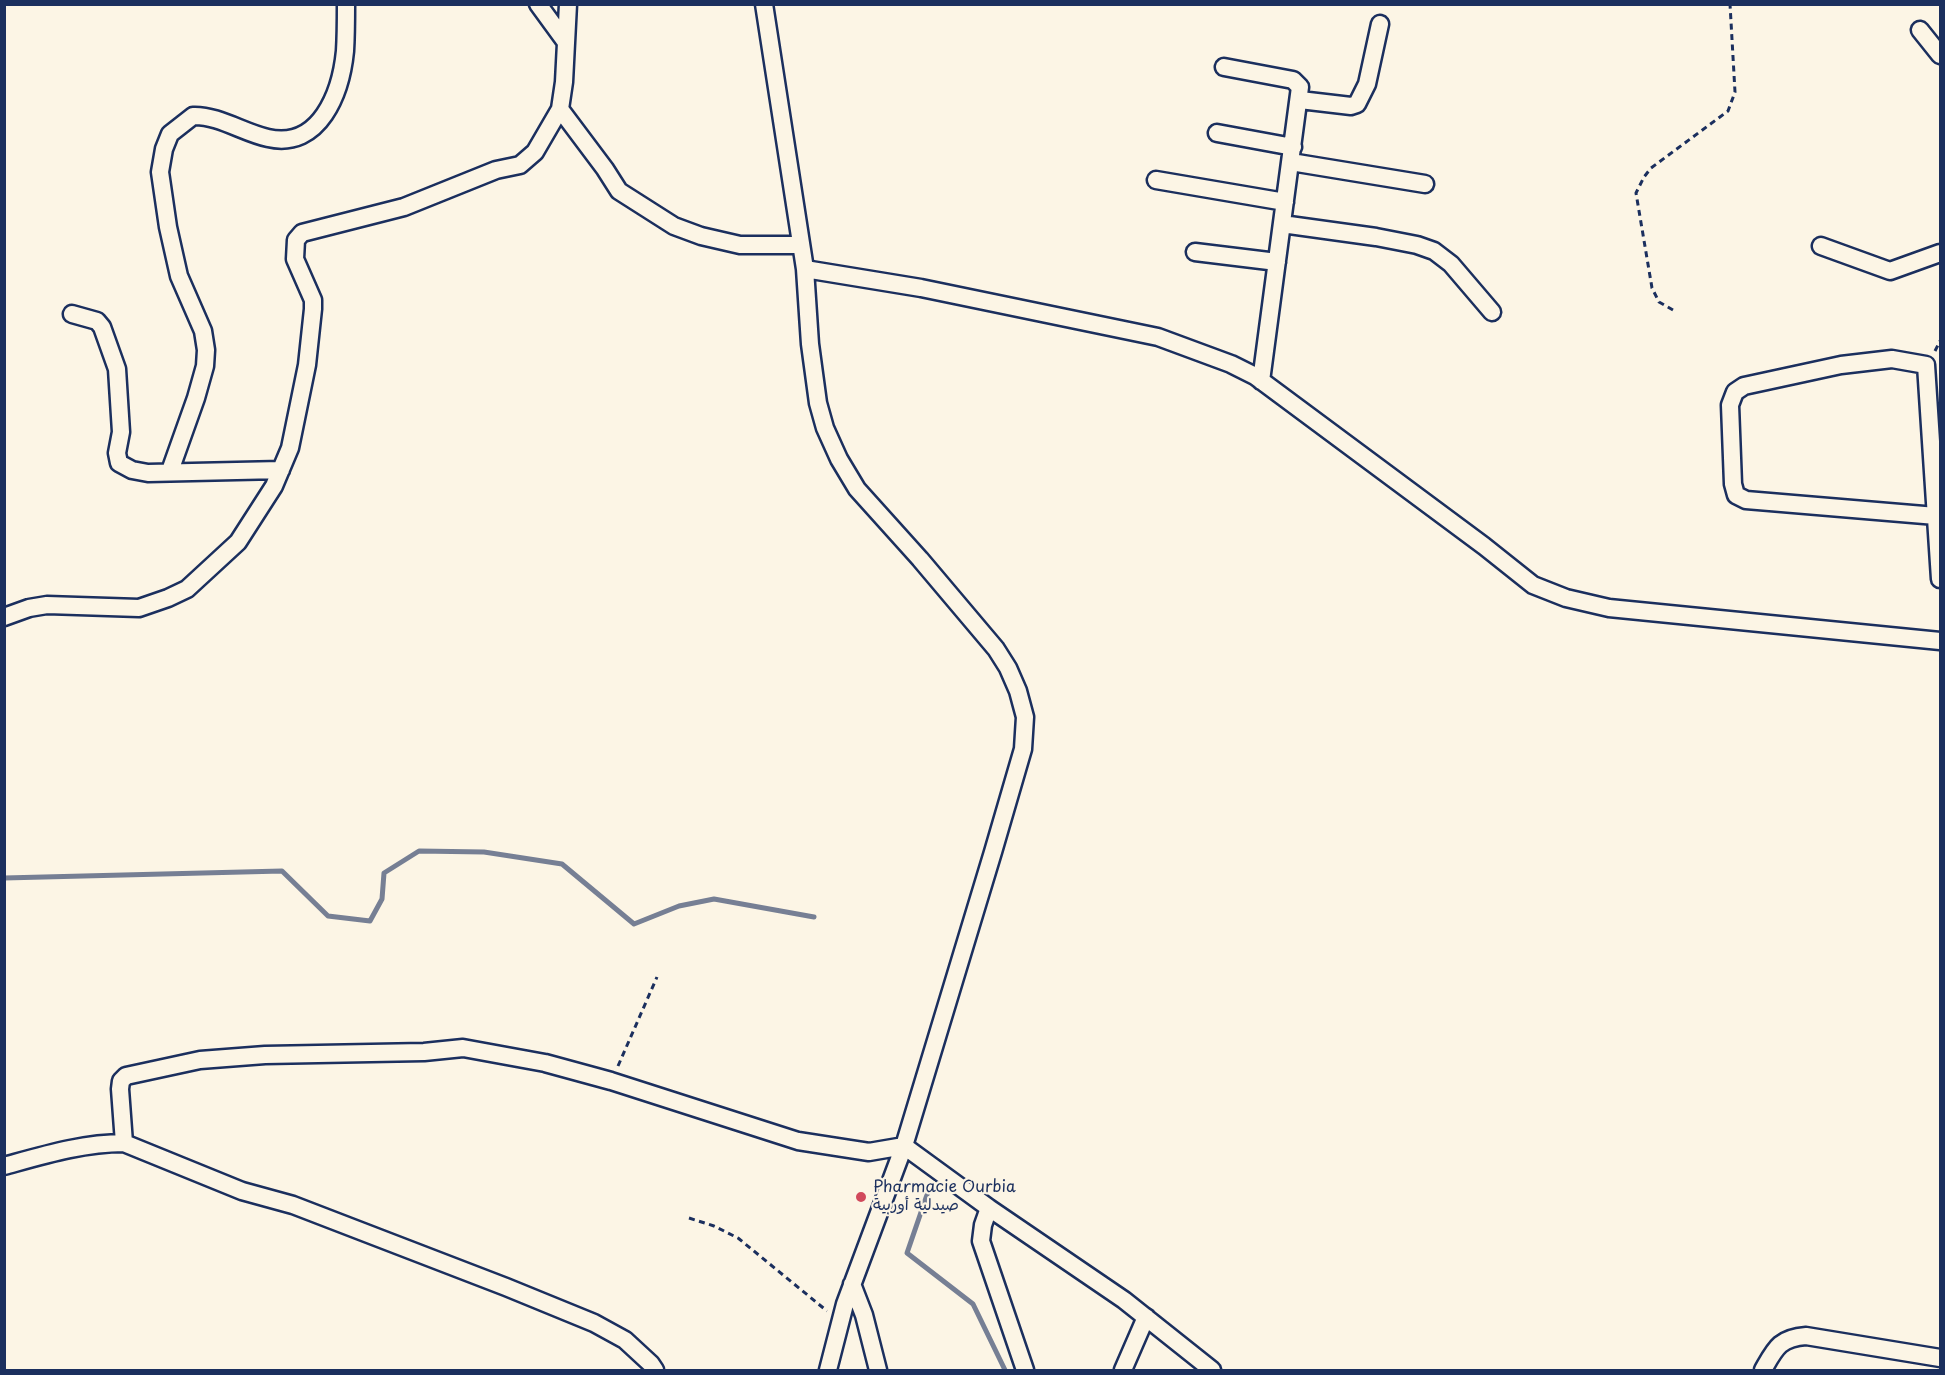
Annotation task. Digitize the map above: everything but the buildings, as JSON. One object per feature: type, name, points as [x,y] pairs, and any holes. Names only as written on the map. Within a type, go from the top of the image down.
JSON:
[{"type":"street","points":[[170,471],[196,398],[205,366],[206,350],[203,331],[179,276],[168,227],[160,172],[164,149],[170,134],[193,116],[213,119],[269,139],[290,140],[304,135],[316,126],[326,113],[337,86],[345,52],[346,4]]},
{"type":"street","points":[[538,4],[566,41]]},
{"type":"street","points":[[4,617],[29,608],[47,605],[139,608],[187,589],[238,542],[274,486],[290,448],[307,365],[313,300],[295,259],[296,240],[302,233],[404,207],[496,170],[519,165],[535,152],[560,109],[564,82],[568,4]]},
{"type":"street","points":[[764,4],[805,269],[810,344],[818,403],[825,428],[839,459],[857,489],[996,649],[1008,668],[1018,691],[1025,717],[1023,749],[904,1146],[852,1284],[828,1371]]},
{"type":"street","points":[[1300,100],[1351,106],[1357,104],[1367,84],[1380,24]]},
{"type":"street","points":[[1920,30],[1941,55]]},
{"type":"street","points":[[1224,67],[1293,80],[1300,87],[1261,381]]},
{"type":"street","points":[[560,109],[619,191],[674,226],[701,236],[740,245],[801,245]]},
{"type":"street","points":[[1217,133],[1292,154],[1425,184]]},
{"type":"street","points":[[1156,180],[1285,202]]},
{"type":"street","points":[[1282,224],[1376,237],[1434,250],[1451,264],[1492,312]]},
{"type":"street","points":[[1821,246],[1890,271],[1941,253]]},
{"type":"street","points":[[1195,252],[1277,261]]},
{"type":"street","points":[[805,269],[921,288],[1158,337],[1231,364],[1261,381],[1506,562],[1533,585],[1566,598],[1609,608],[1941,641]]},
{"type":"street","points":[[72,314],[97,321],[102,327],[117,369],[121,432],[117,453],[119,463],[132,470],[148,473],[281,470]]},
{"type":"street","points":[[1936,516],[1746,500],[1736,495],[1733,484],[1730,405],[1735,392],[1744,386],[1841,365],[1892,359],[1926,365],[1935,413],[1936,516],[1941,579]]},
{"type":"street","points":[[124,1143],[120,1089],[126,1076],[200,1060],[265,1055],[424,1052],[463,1048],[545,1063],[611,1081],[798,1141],[869,1152],[904,1146],[989,1208],[1124,1300],[1212,1371]]},
{"type":"street","points":[[4,1166],[79,1147],[124,1143],[242,1191],[293,1205],[594,1323],[625,1340],[651,1364],[655,1371]]},
{"type":"street","points":[[989,1208],[983,1225],[981,1241],[1025,1371]]},
{"type":"street","points":[[852,1284],[864,1315],[878,1371]]},
{"type":"street","points":[[1123,1371],[1146,1317]]},
{"type":"street","points":[[1763,1371],[1772,1354],[1785,1339],[1806,1336],[1941,1358]]},
{"type":"path","points":[[1673,310],[1659,302],[1652,288],[1636,193],[1644,177],[1652,168],[1728,111],[1732,105],[1735,92],[1730,4]]},
{"type":"path","points":[[611,1081],[657,977]]},
{"type":"path","points":[[689,1218],[714,1226],[738,1238],[840,1322]]},
{"type":"waterway","points":[[4,878],[282,871],[328,916],[370,921],[382,899],[384,873],[419,851],[484,852],[562,864],[634,924],[679,906],[714,899],[814,917]]},
{"type":"waterway","points":[[929,1189],[907,1253],[973,1304],[1005,1370]]},
{"type":"place","name":"Pharmacie Ourbia صيدلية أوربية","points":[[861,1197]]}]
